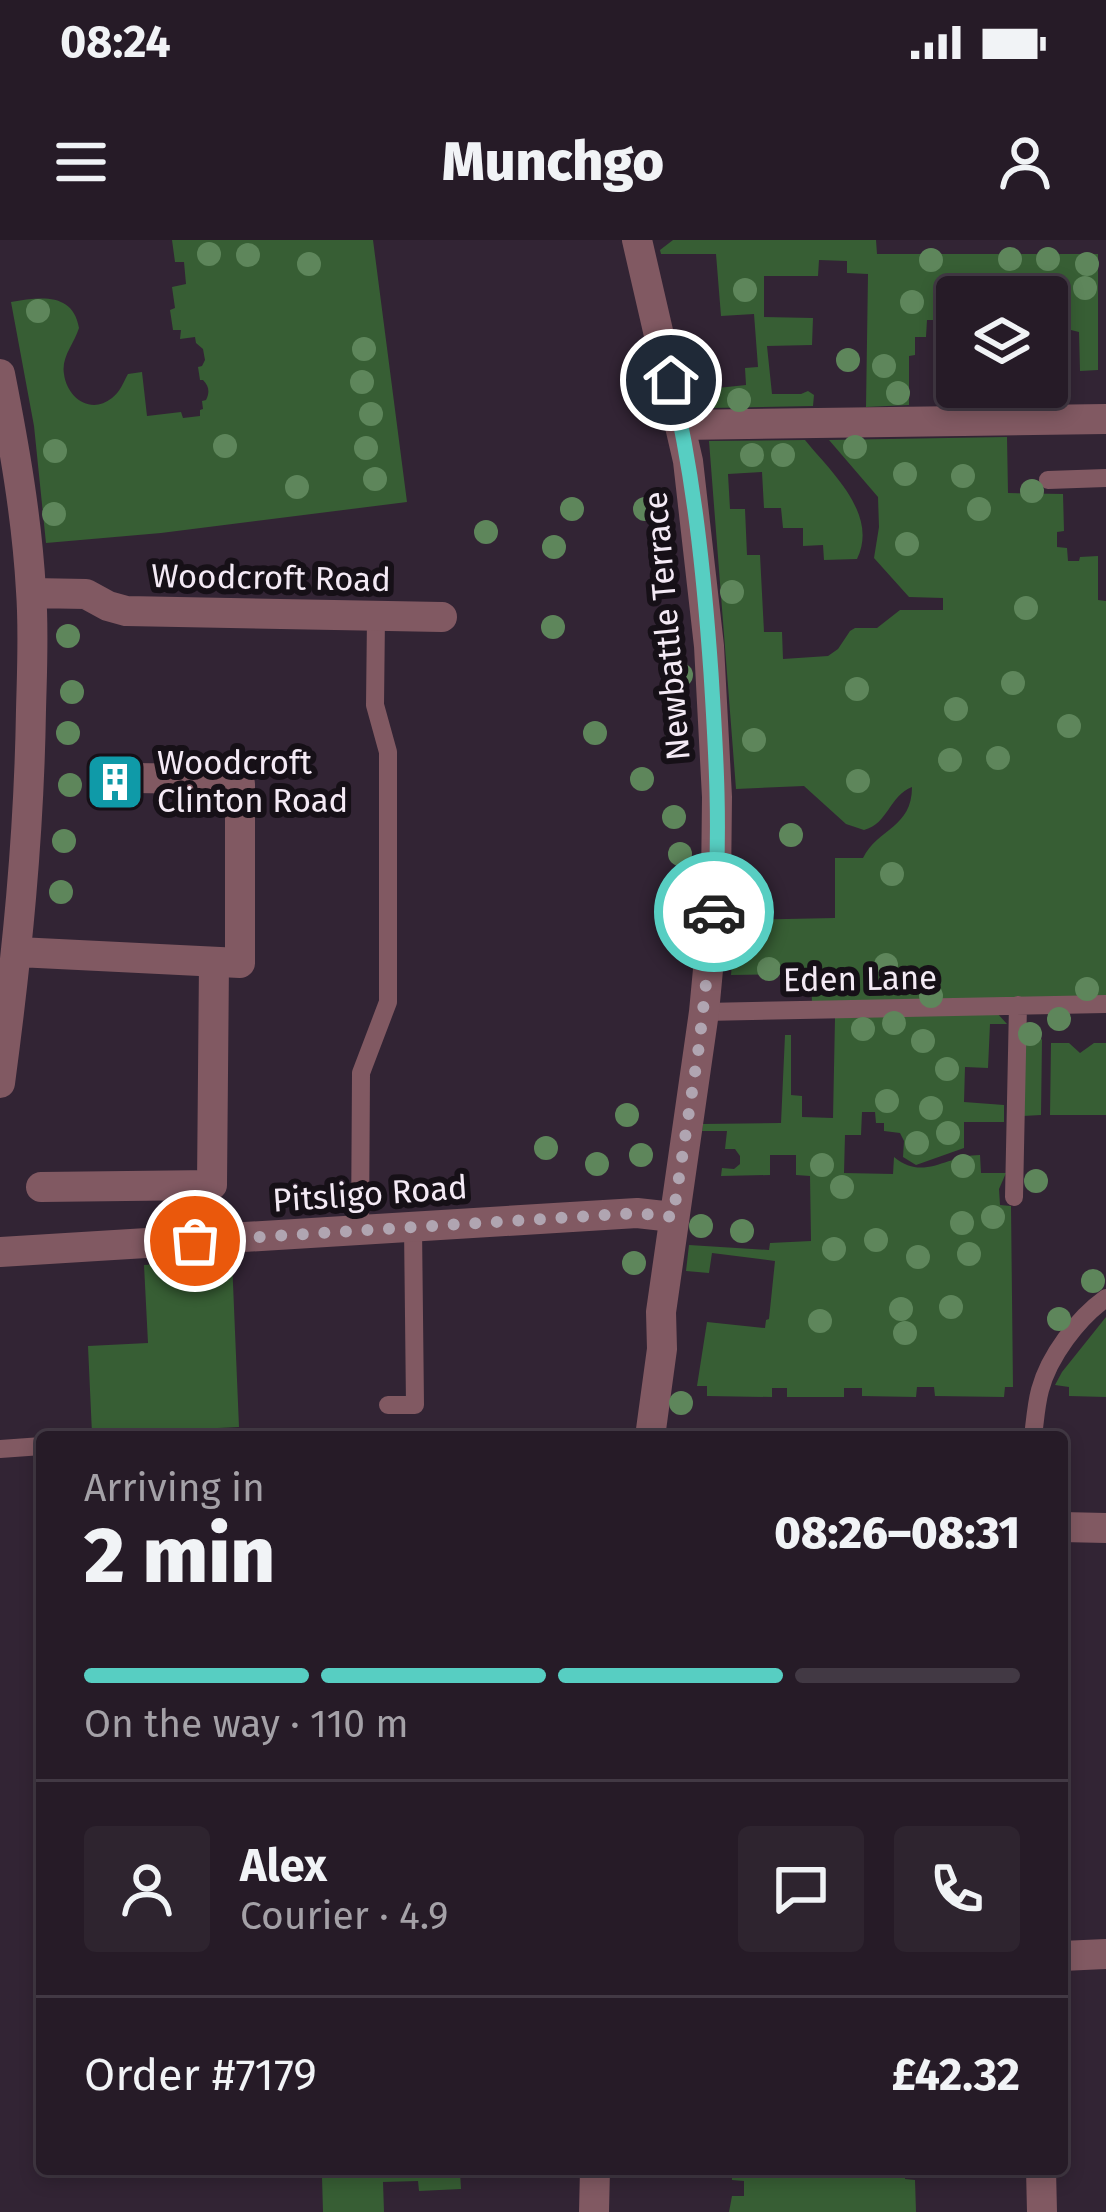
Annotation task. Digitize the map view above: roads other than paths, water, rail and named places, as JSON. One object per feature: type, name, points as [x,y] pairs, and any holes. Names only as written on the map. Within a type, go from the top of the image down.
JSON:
[{"type":"street","name":"Newbattle Terrace","points":[[637,240],[682,425],[703,575],[716,779],[716,885],[704,1012],[673,1217]]},
{"type":"street","points":[[0,374],[15,449],[32,592],[26,868],[0,1082]]},
{"type":"street","points":[[682,425],[1106,419]]},
{"type":"street","name":"Woodcroft Road","points":[[32,592],[86,594],[126,610],[442,617]]},
{"type":"street","points":[[18,952],[240,963],[240,784],[132,778]]},
{"type":"street","points":[[41,1187],[212,1185],[214,962]]},
{"type":"street","name":"Pitsligo Road","points":[[0,1252],[637,1213],[673,1217]]},
{"type":"street","points":[[651,1431],[673,1217]]},
{"type":"street","points":[[1068,1527],[1106,1528]]},
{"type":"street","points":[[1068,1956],[1106,1954]]},
{"type":"street","points":[[594,2212],[595,2175]]},
{"type":"street","points":[[1041,2175],[1042,2212]]},
{"type":"lane","points":[[1048,480],[1106,478]]},
{"type":"lane","points":[[360,1231],[361,1072],[388,1002],[388,752],[375,705],[376,617]]},
{"type":"lane","name":"Eden Lane","points":[[704,1012],[1106,1004]]},
{"type":"lane","points":[[1014,1197],[1018,1005]]},
{"type":"lane","points":[[388,1405],[415,1405],[413,1227]]},
{"type":"lane","points":[[1034,1431],[1041,1385],[1052,1361],[1106,1298]]},
{"type":"lane","points":[[0,1449],[36,1446]]},
{"type":"place","name":"Woodcroft Clinton Road","points":[[115,782]]}]
